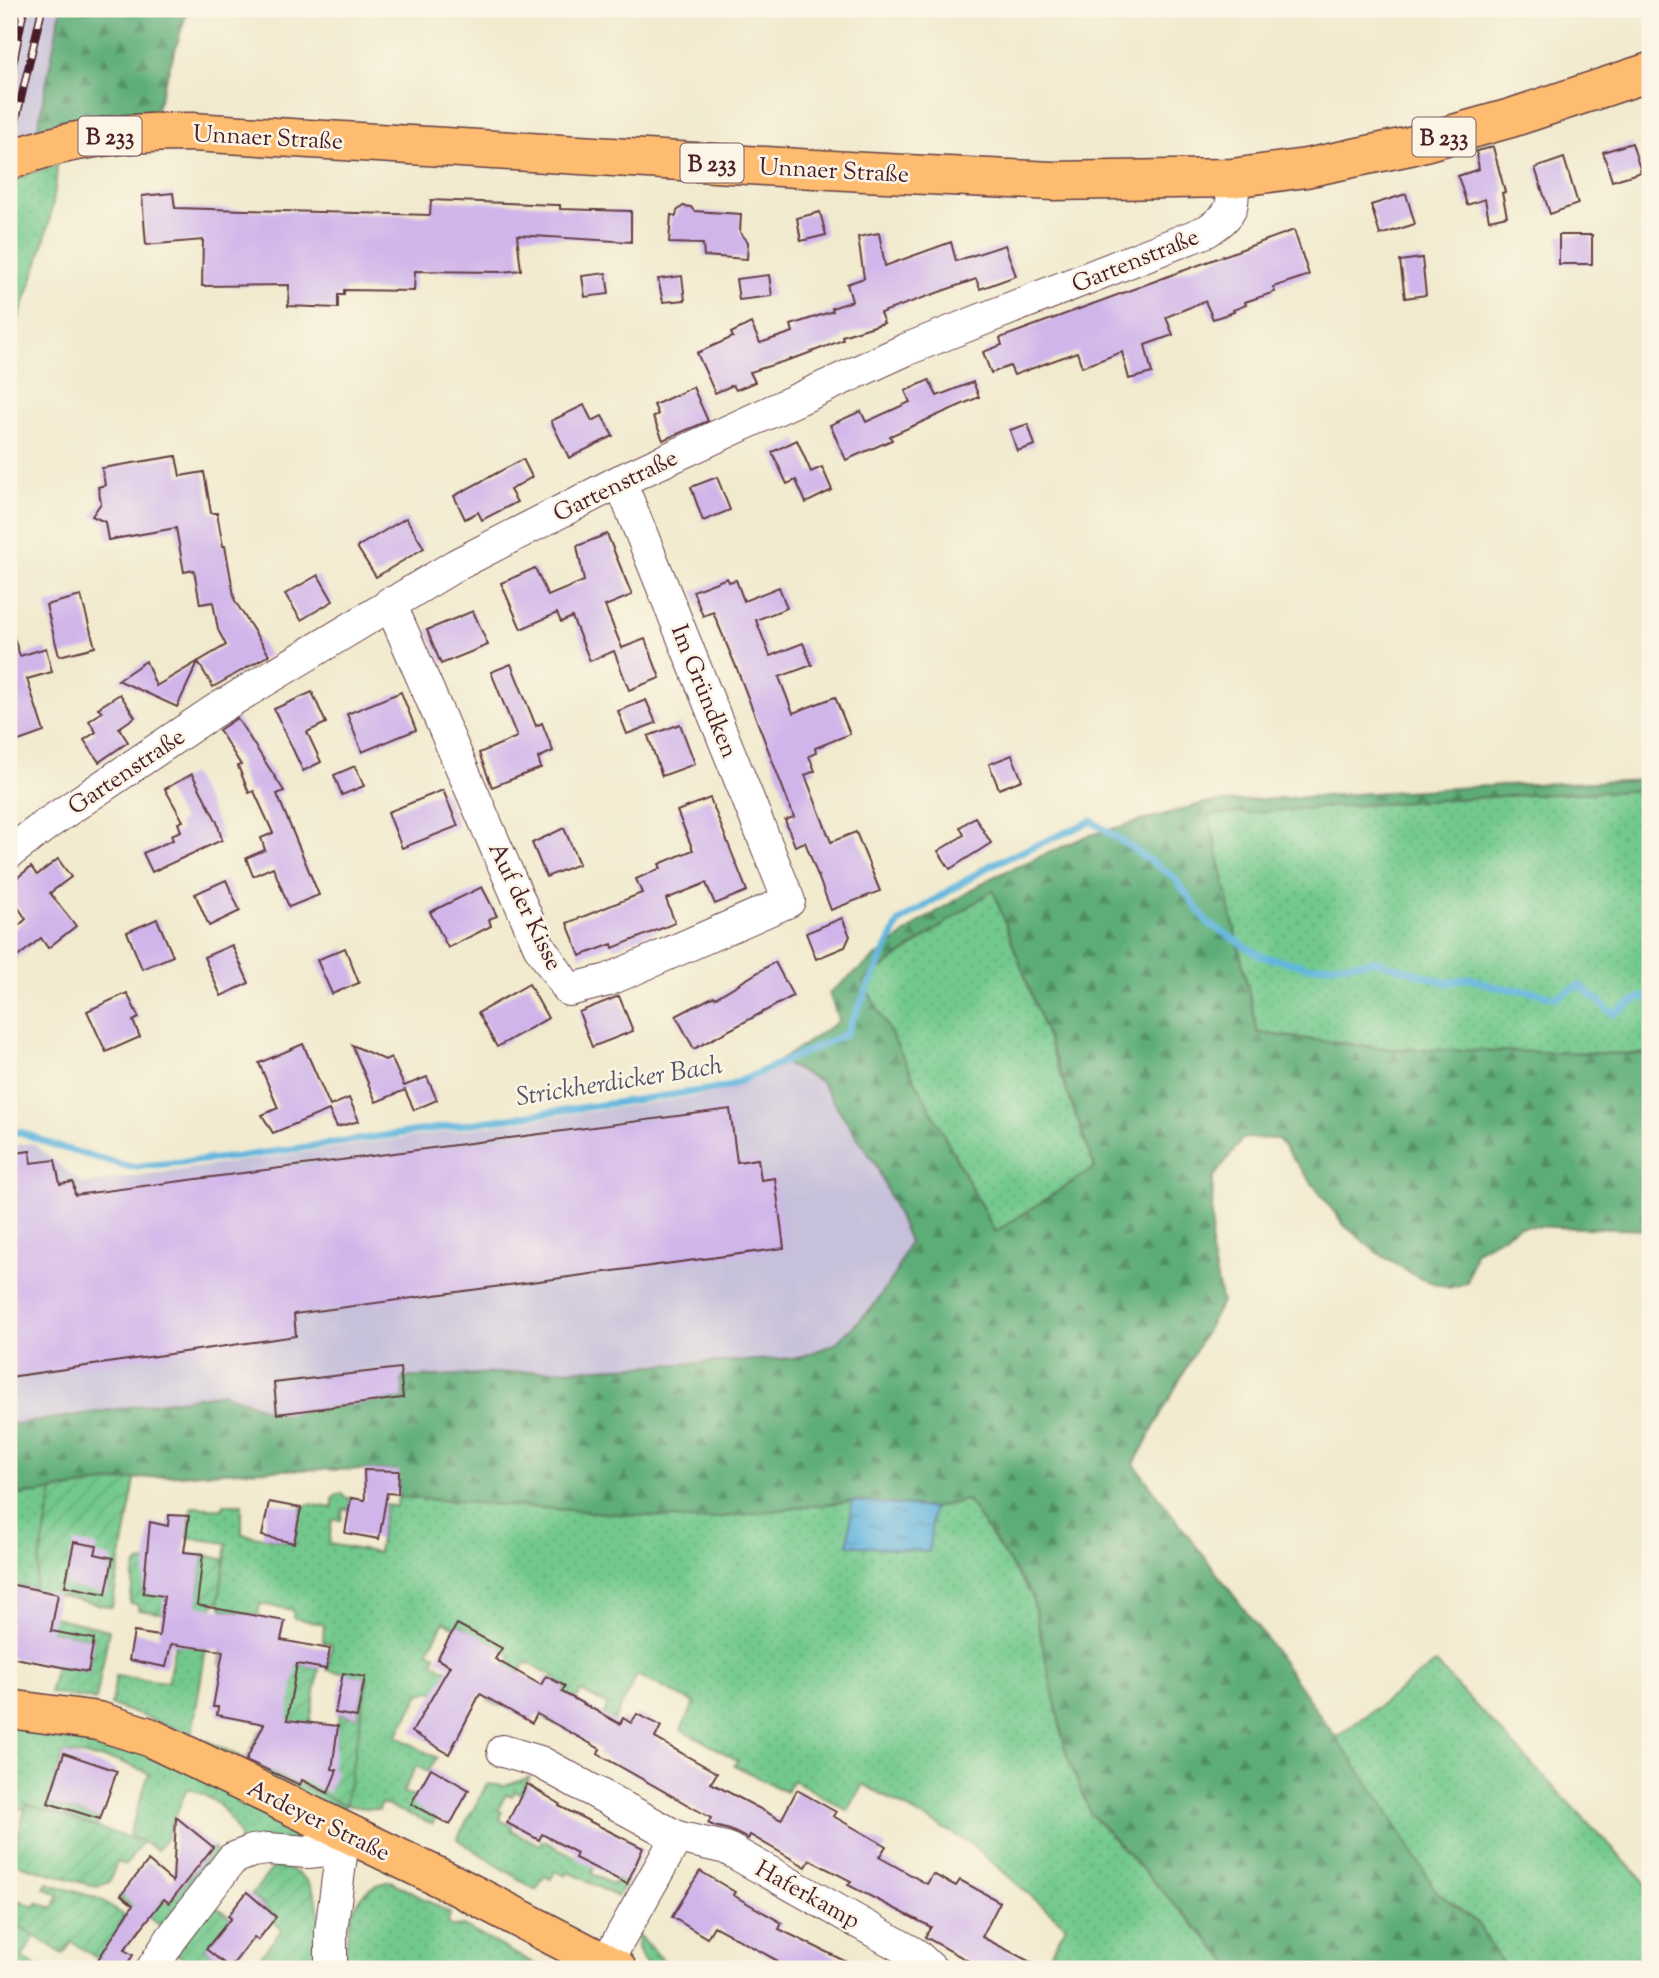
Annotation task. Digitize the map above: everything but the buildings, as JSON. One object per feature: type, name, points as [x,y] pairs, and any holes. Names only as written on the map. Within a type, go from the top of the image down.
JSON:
[{"type":"main road","name":"Unnaer Straße","points":[[19,158],[89,139],[157,132],[192,132],[1039,180],[1232,178],[1306,168],[1410,146],[1511,118],[1650,72]]},
{"type":"main road","name":"Ardeyer Straße","points":[[9,1709],[98,1721],[149,1737],[455,1885],[611,1966]]},
{"type":"street","name":"Gartenstraße","points":[[9,853],[47,824],[214,711],[456,565],[620,481],[905,350],[1207,232],[1224,219],[1234,205],[1232,178]]},
{"type":"street","name":"Im Gründken","points":[[620,481],[789,901]]},
{"type":"street","name":"Auf der Kisse","points":[[390,603],[539,946],[569,990],[608,980],[789,901]]},
{"type":"street","name":"Haferkamp","points":[[503,1751],[540,1762],[677,1837],[726,1848],[915,1954],[931,1969]]},
{"type":"street","points":[[152,1969],[171,1939],[232,1860],[252,1851],[268,1849],[309,1852],[327,1850],[344,1833]]},
{"type":"street","points":[[331,1969],[331,1931],[344,1833]]},
{"type":"street","points":[[611,1966],[677,1837]]},
{"type":"shaded area","points":[[11,9],[62,9],[37,132],[9,195],[9,21]]},
{"type":"shaded area","points":[[779,1061],[820,1081],[876,1165],[909,1241],[896,1273],[872,1308],[835,1344],[798,1358],[401,1378],[403,1398],[277,1414],[224,1393],[9,1425],[9,1146],[32,1143],[83,1184],[699,1096]]},
{"type":"green space","points":[[61,9],[188,9],[156,110],[88,116],[37,132]]},
{"type":"green space","points":[[57,165],[46,234],[9,345],[9,195],[14,179]]},
{"type":"green space","points":[[1650,780],[1650,790],[1502,796],[1209,815],[1258,1033],[1390,1049],[1650,1054],[1650,1230],[1520,1226],[1475,1252],[1467,1283],[1449,1288],[1421,1279],[1376,1252],[1344,1225],[1278,1139],[1243,1138],[1213,1178],[1211,1252],[1222,1302],[1134,1464],[1260,1630],[1384,1806],[1436,1891],[1477,1923],[1506,1969],[1235,1969],[1090,1813],[1066,1753],[1032,1596],[967,1500],[933,1508],[852,1501],[699,1520],[398,1497],[398,1471],[333,1470],[235,1471],[169,1476],[9,1496],[9,1425],[224,1393],[278,1414],[403,1398],[401,1378],[798,1358],[835,1344],[872,1308],[896,1273],[909,1241],[876,1165],[820,1081],[779,1061],[839,1021],[829,993],[920,922],[991,878],[1087,836],[1205,803],[1504,785]],"holes":[[[993,890],[1095,1167],[995,1232],[863,981]]]},
{"type":"green space","points":[[1650,790],[1650,1054],[1390,1049],[1258,1033],[1209,815],[1502,796]]},
{"type":"green space","points":[[993,889],[1095,1168],[995,1232],[863,982]]},
{"type":"green space","points":[[135,1479],[112,1607],[34,1589],[53,1491]]},
{"type":"green space","points":[[53,1491],[34,1589],[9,1584],[9,1496]]},
{"type":"green space","points":[[342,1493],[346,1498],[351,1498],[349,1510],[343,1509],[341,1520],[332,1520],[329,1544],[378,1553],[385,1504],[396,1507],[398,1497],[699,1520],[852,1501],[933,1508],[967,1500],[1032,1596],[1066,1753],[1090,1813],[1235,1969],[1070,1969],[1048,1958],[1066,1926],[970,1843],[863,1784],[848,1811],[794,1780],[786,1792],[734,1765],[737,1760],[681,1729],[695,1703],[637,1675],[614,1721],[603,1715],[608,1705],[581,1691],[576,1699],[571,1697],[556,1725],[546,1720],[565,1686],[553,1679],[554,1676],[526,1662],[500,1706],[488,1700],[512,1656],[457,1624],[455,1627],[444,1622],[428,1651],[436,1655],[433,1662],[461,1678],[450,1700],[431,1691],[420,1694],[398,1734],[396,1733],[396,1736],[437,1758],[428,1772],[416,1766],[403,1792],[415,1798],[436,1817],[433,1824],[381,1803],[379,1810],[345,1805],[333,1826],[344,1833],[232,1859],[240,1837],[230,1819],[214,1801],[187,1788],[166,1839],[157,1850],[129,1835],[149,1773],[119,1761],[64,1753],[48,1803],[100,1819],[96,1828],[27,1804],[25,1809],[14,1809],[16,1803],[9,1801],[9,1709],[205,1763],[208,1741],[345,1804],[368,1678],[327,1670],[332,1644],[323,1642],[324,1624],[293,1618],[293,1610],[260,1604],[258,1616],[222,1609],[219,1600],[227,1543],[188,1538],[192,1507],[223,1509],[224,1504],[242,1504],[242,1534],[294,1543],[301,1508],[309,1504],[332,1508],[334,1496]]},
{"type":"green space","points":[[203,1554],[225,1560],[219,1600],[213,1605],[211,1620],[138,1610],[138,1605],[130,1603],[135,1568],[138,1563],[147,1562],[197,1600]]},
{"type":"green space","points":[[33,1612],[109,1630],[96,1700],[50,1693],[55,1666],[88,1672],[94,1639],[30,1627]]},
{"type":"green space","points":[[175,1644],[206,1648],[192,1734],[111,1705],[116,1676],[168,1682]]},
{"type":"green space","points":[[222,1651],[319,1668],[307,1741],[335,1745],[339,1714],[357,1717],[365,1677],[368,1678],[345,1805],[246,1760],[260,1731],[266,1734],[294,1677],[220,1664]]},
{"type":"green space","points":[[1435,1663],[1650,1888],[1650,1969],[1506,1969],[1477,1923],[1436,1891],[1336,1738]]},
{"type":"green space","points":[[530,1777],[521,1794],[515,1791],[512,1796],[506,1794],[498,1810],[502,1812],[500,1820],[512,1826],[511,1830],[539,1845],[542,1840],[594,1866],[592,1874],[613,1885],[617,1878],[625,1883],[617,1897],[568,1871],[566,1876],[555,1871],[551,1879],[544,1876],[536,1890],[457,1839],[487,1784],[505,1786]]},
{"type":"green space","points":[[26,1804],[142,1842],[126,1865],[117,1862],[109,1882],[97,1887],[11,1862]]},
{"type":"green space","points":[[213,1847],[222,1858],[166,1929],[119,1899],[121,1895],[161,1897],[169,1903]]},
{"type":"green space","points":[[281,1867],[296,1872],[307,1882],[314,1894],[320,1923],[320,1969],[250,1969],[282,1930],[273,1921],[276,1916],[251,1895],[272,1869]]},
{"type":"green space","points":[[390,1881],[450,1913],[448,1924],[453,1927],[463,1926],[544,1969],[345,1969],[349,1928],[357,1903],[365,1893]]},
{"type":"green space","points":[[47,1883],[100,1899],[125,1916],[119,1925],[122,1927],[98,1959],[72,1942],[63,1954],[9,1919],[9,1896],[35,1907],[37,1902],[53,1908],[59,1895],[44,1888]]},
{"type":"green space","points":[[213,1904],[231,1918],[206,1949],[231,1969],[199,1969],[176,1954]]},
{"type":"green space","points":[[9,1919],[35,1935],[22,1958],[40,1969],[9,1969]]},
{"type":"green space","points":[[637,1934],[666,1963],[676,1969],[658,1970],[649,1967],[640,1954]]},
{"type":"water","points":[[852,1501],[933,1508],[929,1552],[848,1545]]},
{"type":"waterway","name":"Strickherdicker Bach","points":[[9,1133],[21,1132],[59,1147],[131,1167],[237,1157],[727,1087],[846,1034],[899,922],[991,865],[1092,821],[1174,877],[1208,923],[1261,956],[1309,967],[1376,961],[1447,983],[1470,978],[1495,987],[1536,992],[1555,998],[1580,985],[1613,1014],[1641,997],[1650,998]]},
{"type":"railway","points":[[9,86],[24,9]]},
{"type":"railway","points":[[9,150],[42,9]]}]
